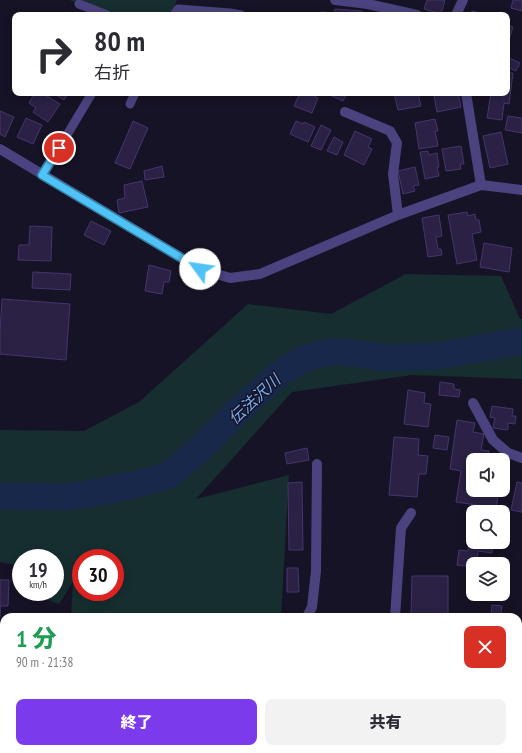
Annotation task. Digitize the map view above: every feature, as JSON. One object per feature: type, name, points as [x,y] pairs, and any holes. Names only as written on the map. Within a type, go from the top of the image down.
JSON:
[{"type":"street","points":[[335,0],[368,4],[404,12]]},
{"type":"street","points":[[457,12],[463,0]]},
{"type":"street","points":[[466,96],[481,184]]},
{"type":"street","points":[[345,112],[390,131],[396,143],[393,174],[398,215]]},
{"type":"street","points":[[0,149],[200,269],[230,278],[260,274],[398,215],[481,184],[522,190]]},
{"type":"street","points":[[473,403],[493,440],[508,453],[522,458]]},
{"type":"street","points":[[309,613],[312,607],[316,572],[317,464]]},
{"type":"street","points":[[396,613],[401,528],[411,512]]},
{"type":"lane","points":[[79,4],[100,12]]},
{"type":"lane","points":[[176,12],[178,8],[220,12]]},
{"type":"lane","points":[[42,175],[90,96]]},
{"type":"lane","points":[[130,104],[134,96]]},
{"type":"green space","points":[[69,0],[177,0],[172,11],[168,12],[104,12]]},
{"type":"green space","points":[[406,274],[501,276],[520,319],[522,319],[522,379],[412,375],[292,392],[196,499],[289,475],[281,613],[71,613],[72,600],[72,601],[124,601],[124,549],[72,549],[72,584],[64,596],[64,549],[12,549],[12,564],[0,562],[0,430],[84,431],[139,402],[248,304],[331,314]]},
{"type":"green space","points":[[50,601],[61,601],[59,604]]},
{"type":"building","points":[[427,0],[445,0],[442,12],[434,12],[424,9]]},
{"type":"building","points":[[513,0],[522,0],[522,11],[511,8]]},
{"type":"building","points":[[335,9],[362,11],[362,12],[334,12]]},
{"type":"building","points":[[510,26],[513,27],[510,37]]},
{"type":"building","points":[[510,58],[520,63],[516,71],[510,68]]},
{"type":"building","points":[[510,73],[513,73],[509,104],[504,103],[502,120],[487,118],[491,96],[510,96]]},
{"type":"building","points":[[33,96],[47,96],[60,104],[48,122],[33,112],[36,108],[29,103]]},
{"type":"building","points":[[58,96],[66,96],[64,100]]},
{"type":"building","points":[[299,96],[316,96],[318,98],[312,113],[294,106]]},
{"type":"building","points":[[332,96],[346,96],[343,101]]},
{"type":"building","points":[[395,96],[419,96],[421,106],[398,110]]},
{"type":"building","points":[[434,96],[459,96],[461,107],[437,112]]},
{"type":"building","points":[[0,111],[14,117],[5,137],[0,134]]},
{"type":"building","points":[[508,116],[522,118],[522,133],[505,130]]},
{"type":"building","points":[[26,118],[42,125],[33,144],[17,137]]},
{"type":"building","points":[[435,119],[438,131],[435,131],[438,146],[419,149],[415,123]]},
{"type":"building","points":[[133,121],[148,128],[130,169],[115,163]]},
{"type":"building","points":[[296,121],[303,124],[304,122],[315,127],[308,142],[290,134]]},
{"type":"building","points":[[321,125],[331,130],[321,150],[311,146]]},
{"type":"building","points":[[355,131],[372,139],[368,147],[372,149],[364,165],[344,155]]},
{"type":"building","points":[[501,132],[508,164],[490,168],[483,136]]},
{"type":"building","points":[[334,137],[343,142],[337,155],[327,151]]},
{"type":"building","points":[[461,146],[464,164],[460,164],[461,169],[446,171],[442,149]]},
{"type":"building","points":[[428,151],[429,155],[437,153],[439,167],[437,167],[439,176],[425,179],[420,152]]},
{"type":"building","points":[[162,166],[164,177],[145,180],[144,171]]},
{"type":"building","points":[[415,167],[419,185],[413,186],[415,191],[403,194],[398,171]]},
{"type":"building","points":[[142,181],[148,207],[119,213],[117,200],[125,198],[124,185]]},
{"type":"building","points":[[467,212],[468,216],[475,214],[476,220],[479,220],[481,232],[472,234],[477,260],[457,264],[448,215]]},
{"type":"building","points":[[439,215],[442,236],[436,237],[438,249],[441,249],[442,255],[428,257],[422,218]]},
{"type":"building","points":[[91,221],[111,231],[104,245],[84,235]]},
{"type":"building","points":[[30,226],[52,227],[51,261],[18,260],[19,245],[29,245]]},
{"type":"building","points":[[484,243],[512,248],[509,272],[480,267]]},
{"type":"building","points":[[149,265],[171,271],[169,282],[164,282],[162,294],[145,291]]},
{"type":"building","points":[[33,272],[71,274],[70,290],[32,288]]},
{"type":"building","points":[[2,299],[70,304],[66,360],[0,354]]},
{"type":"building","points":[[440,382],[454,384],[454,389],[460,390],[459,397],[439,395]]},
{"type":"building","points":[[408,390],[425,393],[424,403],[431,404],[428,427],[404,424]]},
{"type":"building","points":[[492,406],[513,409],[512,416],[516,416],[515,424],[508,423],[508,430],[493,428],[495,418],[490,417]]},
{"type":"building","points":[[457,420],[475,423],[473,432],[484,434],[481,450],[489,451],[489,453],[466,453],[466,497],[498,497],[496,505],[476,505],[456,502],[461,471],[450,469]]},
{"type":"building","points":[[435,435],[449,437],[447,450],[433,448]]},
{"type":"building","points":[[394,437],[419,439],[418,455],[428,456],[426,474],[419,474],[417,497],[389,495]]},
{"type":"building","points":[[307,448],[309,460],[287,464],[285,453]]},
{"type":"building","points":[[302,482],[303,550],[289,550],[288,483]]},
{"type":"building","points":[[517,482],[522,483],[522,512],[511,510]]},
{"type":"building","points":[[468,549],[492,549],[492,553],[478,551],[478,557],[466,557],[466,566],[457,565],[459,550],[468,551]]},
{"type":"building","points":[[287,568],[298,568],[299,592],[287,592]]},
{"type":"building","points":[[412,576],[448,576],[448,613],[411,613]]},
{"type":"building","points":[[0,580],[9,580],[8,606],[0,606]]},
{"type":"building","points":[[492,605],[502,606],[501,613],[491,613]]},
{"type":"waterway","name":"伝法沢川","points":[[0,496],[59,497],[84,495],[167,476],[190,458],[236,413],[282,372],[305,358],[329,352],[344,352],[388,358],[437,356],[522,341]]},
{"type":"route","points":[[59,148],[42,175],[200,269]]}]
